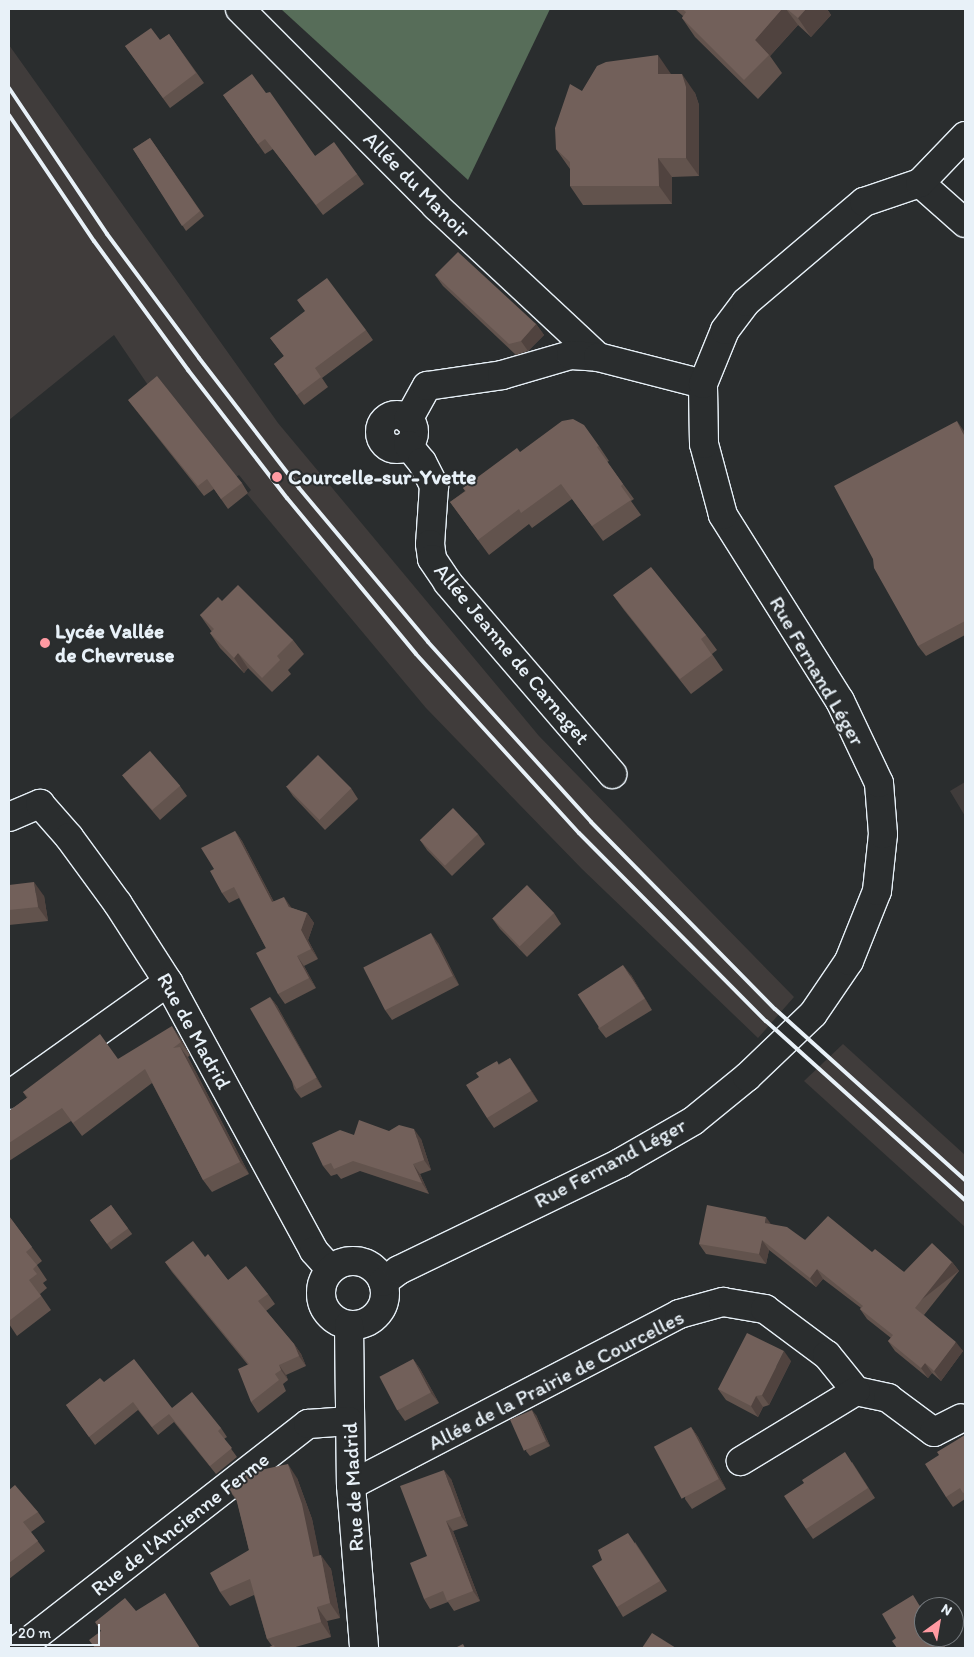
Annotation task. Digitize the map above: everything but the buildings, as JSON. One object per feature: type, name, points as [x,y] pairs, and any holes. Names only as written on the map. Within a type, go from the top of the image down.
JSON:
[{"type":"street","name":"Allée du Manoir","points":[[240,9],[436,206],[598,357]]},
{"type":"street","name":"Rue Fernand Léger","points":[[383,1282],[399,1270],[620,1163],[693,1120],[747,1076],[813,1014],[860,939],[877,891],[883,834],[879,783],[840,701],[723,515],[704,444],[703,384],[725,330],[746,302],[864,202],[920,183],[965,136]]},
{"type":"street","points":[[920,183],[965,223]]},
{"type":"street","name":"Allée Jeanne de Carnaget","points":[[598,357],[571,356],[502,375],[427,386],[408,433],[434,486],[430,544],[432,559],[448,583],[612,774]]},
{"type":"street","points":[[598,357],[703,384]]},
{"type":"street","name":"Rue de Madrid","points":[[9,817],[40,804],[68,836],[118,904],[168,982],[314,1250],[331,1270]]},
{"type":"street","points":[[9,1094],[168,982]]},
{"type":"street","points":[[350,1261],[360,1262],[378,1273],[383,1282],[385,1298],[376,1316],[359,1325],[339,1323],[325,1308],[321,1288],[331,1270],[350,1261]]},
{"type":"street","name":"Allée de la Prairie de Courcelles","points":[[351,1485],[679,1314],[723,1302],[765,1309],[827,1355],[856,1391]]},
{"type":"street","name":"Rue de Madrid","points":[[349,1325],[351,1485],[364,1648]]},
{"type":"street","points":[[741,1461],[856,1391],[888,1398],[934,1432],[961,1418]]},
{"type":"street","name":"Rue de l'Ancienne Ferme","points":[[20,1648],[308,1424],[349,1422]]},
{"type":"shaded area","points":[[9,45],[278,423],[539,736],[794,997],[758,1038],[582,869],[426,708],[247,494],[251,490],[239,475],[236,477],[154,394],[114,335],[9,420]]},
{"type":"shaded area","points":[[965,782],[965,816],[950,791]]},
{"type":"shaded area","points":[[843,1044],[965,1155],[965,1227],[804,1081]]},
{"type":"green space","points":[[281,9],[550,9],[468,180]]},
{"type":"railway","points":[[9,88],[107,234],[199,358],[299,488],[428,642],[591,822],[775,1009],[965,1180]]},
{"type":"railway","points":[[9,115],[94,241],[188,370],[287,498],[416,654],[579,833],[766,1021],[965,1200]]},
{"type":"place","name":"Courcelle-sur-Yvette","points":[[277,477]]},
{"type":"place","name":"Lycée Vallée de Chevreuse","points":[[45,643]]}]
